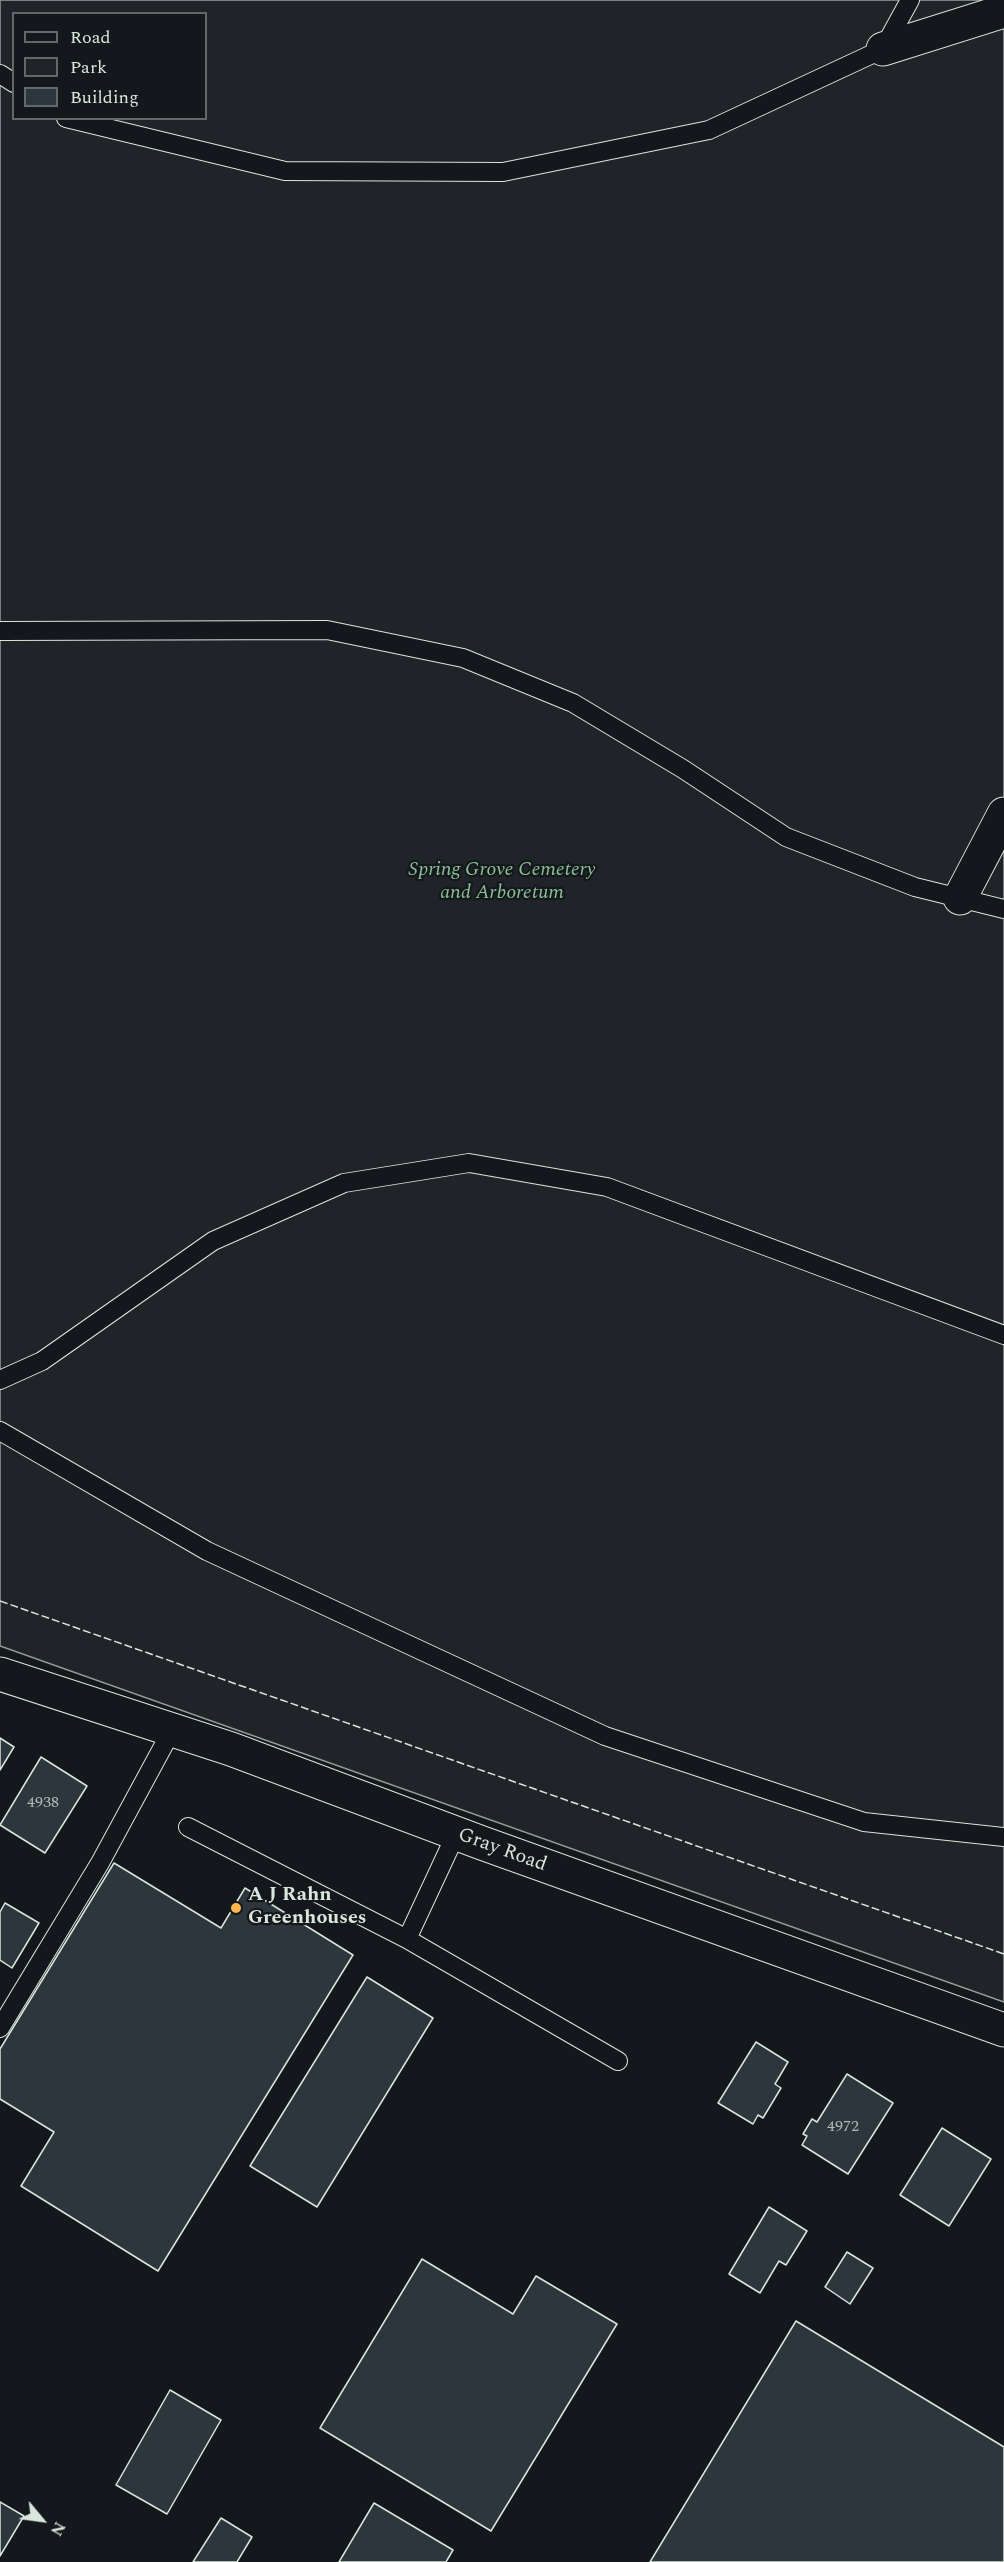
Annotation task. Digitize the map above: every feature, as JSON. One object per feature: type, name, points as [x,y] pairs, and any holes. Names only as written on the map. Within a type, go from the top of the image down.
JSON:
[{"type":"street","points":[[884,49],[1004,11]]},
{"type":"street","points":[[960,898],[1004,814]]},
{"type":"street","name":"Gray Road","points":[[0,1674],[231,1749],[456,1834],[1004,2030]]},
{"type":"lane","points":[[74,120],[285,171],[503,172],[709,130],[884,49],[910,0]]},
{"type":"lane","points":[[0,632],[327,630],[463,658],[573,703],[682,769],[786,837],[915,887],[1004,909]]},
{"type":"lane","points":[[0,1380],[42,1360],[213,1241],[344,1183],[469,1163],[607,1187],[1004,1335]]},
{"type":"lane","points":[[0,1431],[207,1551],[605,1736],[864,1822],[1004,1836]]},
{"type":"lane","points":[[0,2028],[100,1863],[172,1730]]},
{"type":"lane","points":[[188,1827],[407,1939],[618,2061]]},
{"type":"lane","points":[[407,1939],[456,1834]]},
{"type":"green space","name":"Spring Grove Cemetery and Arboretum","points":[[0,0],[1004,0],[1004,2002],[0,1646]]},
{"type":"building","points":[[0,1738],[14,1747],[0,1770]]},
{"type":"building","points":[[41,1757],[87,1786],[45,1853],[0,1825]]},
{"type":"building","points":[[114,1863],[221,1928],[245,1888],[353,1955],[158,2271],[21,2186],[54,2132],[0,2099],[0,2049]]},
{"type":"building","points":[[5,1903],[39,1923],[12,1968],[0,1960],[0,1912]]},
{"type":"building","points":[[367,1977],[433,2018],[317,2207],[250,2166]]},
{"type":"building","points":[[756,2042],[788,2062],[775,2084],[781,2088],[763,2118],[758,2115],[753,2124],[718,2103]]},
{"type":"building","points":[[847,2074],[893,2103],[848,2174],[802,2145],[807,2136],[803,2134],[812,2119],[817,2122]]},
{"type":"building","points":[[942,2128],[991,2159],[949,2226],[900,2195]]},
{"type":"building","points":[[769,2207],[807,2231],[786,2265],[779,2261],[760,2293],[729,2274]]},
{"type":"building","points":[[847,2252],[873,2268],[850,2304],[825,2287]]},
{"type":"building","points":[[422,2259],[513,2314],[536,2276],[617,2324],[491,2531],[320,2428]]},
{"type":"building","points":[[796,2321],[1004,2447],[1004,2562],[650,2562]]},
{"type":"building","points":[[170,2390],[221,2420],[167,2514],[116,2485]]},
{"type":"building","points":[[0,2502],[24,2516],[0,2556]]},
{"type":"building","points":[[374,2503],[453,2550],[446,2562],[339,2562]]},
{"type":"building","points":[[221,2518],[252,2537],[237,2562],[193,2562]]},
{"type":"fence","points":[[0,1601],[1004,1954]]},
{"type":"place","name":"A J Rahn Greenhouses","points":[[236,1908]]}]
